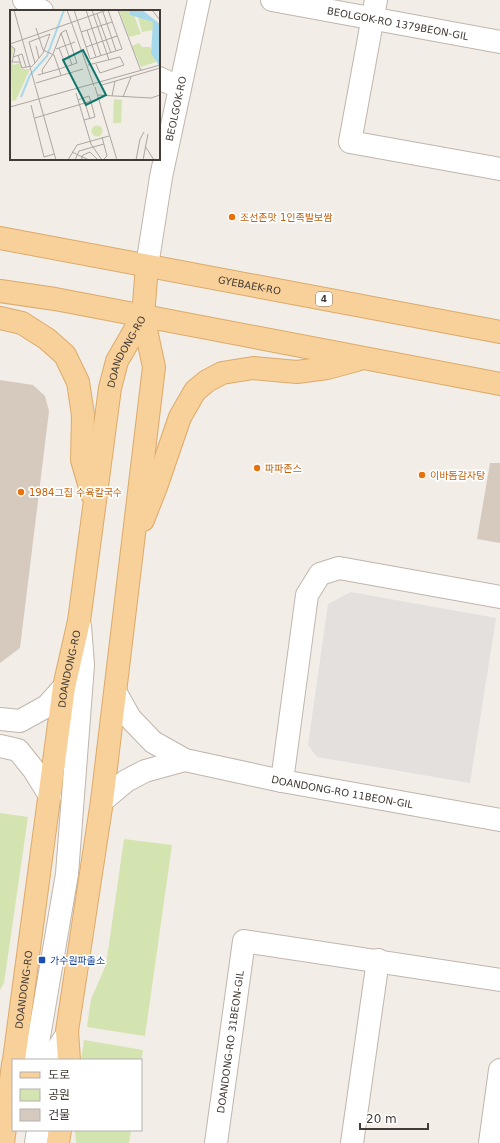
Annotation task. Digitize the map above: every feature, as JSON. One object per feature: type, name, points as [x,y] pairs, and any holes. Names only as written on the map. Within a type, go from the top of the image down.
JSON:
[{"type":"main road","name":"GYEBAEK-RO","points":[[0,238],[500,332]]},
{"type":"main road","points":[[143,316],[147,266]]},
{"type":"main road","points":[[0,291],[55,299],[500,384]]},
{"type":"main road","name":"DOANDONG-RO","points":[[14,1059],[64,687],[79,621],[110,388],[117,361],[143,316]]},
{"type":"main road","name":"DOANDONG-RO","points":[[69,1059],[66,1036],[102,801],[154,367],[143,316]]},
{"type":"main road","points":[[0,318],[22,323],[47,339],[65,355],[78,382],[83,415],[82,460],[94,500]]},
{"type":"main road","points":[[131,551],[156,487],[180,417],[195,391],[205,382],[222,373],[253,368],[297,372],[327,368],[363,358]]},
{"type":"main road","points":[[2,1143],[12,1071]]},
{"type":"main road","points":[[58,1143],[60,1131]]},
{"type":"street","points":[[24,0],[40,10]]},
{"type":"street","name":"BEOLGOK-RO","points":[[147,266],[162,177],[199,0]]},
{"type":"street","name":"BEOLGOK-RO 1379BEON-GIL","points":[[272,0],[374,9],[500,42]]},
{"type":"street","points":[[374,9],[350,142],[500,169]]},
{"type":"street","points":[[160,78],[180,88]]},
{"type":"street","points":[[282,781],[307,595],[320,574],[339,568],[500,597]]},
{"type":"street","points":[[35,1059],[67,874],[83,665],[79,621]]},
{"type":"street","points":[[0,719],[20,721],[47,706],[64,687]]},
{"type":"street","points":[[116,692],[130,718],[153,742],[185,760]]},
{"type":"street","points":[[0,746],[18,750],[34,770],[50,796]]},
{"type":"street","points":[[102,801],[126,781],[145,771],[185,760]]},
{"type":"street","name":"DOANDONG-RO 11BEON-GIL","points":[[185,760],[282,781],[500,820]]},
{"type":"street","name":"DOANDONG-RO 31BEON-GIL","points":[[216,1143],[244,941],[378,960]]},
{"type":"street","points":[[352,1143],[378,960],[500,980]]},
{"type":"street","points":[[53,1059],[53,1056],[66,1036]]},
{"type":"street","points":[[490,1143],[500,1070]]},
{"type":"street","points":[[21,1143],[23,1131]]},
{"type":"street","points":[[36,1143],[38,1131]]},
{"type":"green space","points":[[0,813],[28,817],[4,983],[0,990]]},
{"type":"green space","points":[[124,839],[172,845],[145,1036],[87,1027],[91,999],[106,965]]},
{"type":"green space","points":[[84,1040],[143,1050],[142,1059],[81,1059]]},
{"type":"green space","points":[[75,1131],[131,1131],[129,1143],[76,1143]]},
{"type":"shaded area","points":[[351,592],[496,618],[470,783],[317,757],[308,745],[328,604]]},
{"type":"building","points":[[0,380],[33,385],[45,396],[49,411],[20,648],[0,663]]},
{"type":"building","points":[[490,463],[500,463],[500,543],[477,539]]},
{"type":"place","name":"조선존맛 1인족발보쌈","points":[[232,217]]},
{"type":"place","name":"파파존스","points":[[257,468]]},
{"type":"place","name":"이바돔감자탕","points":[[422,475]]},
{"type":"place","name":"1984그집 수육칼국수","points":[[21,492]]},
{"type":"place","name":"가수원파출소","points":[[42,960]]}]
